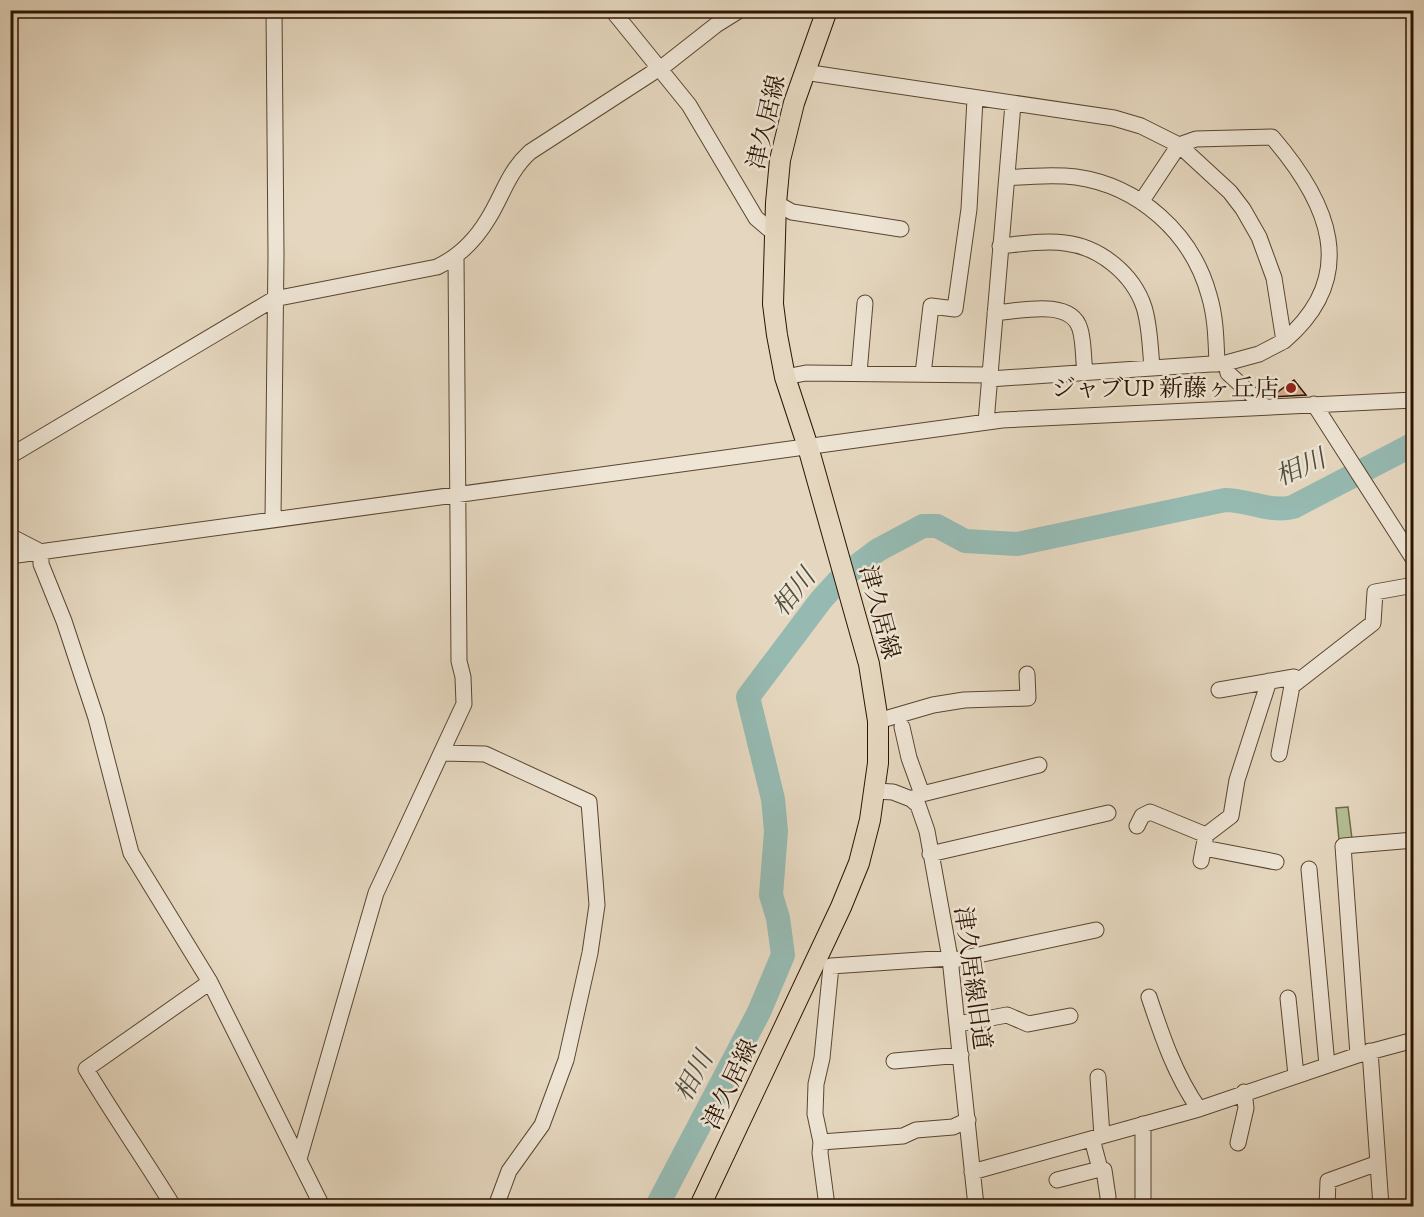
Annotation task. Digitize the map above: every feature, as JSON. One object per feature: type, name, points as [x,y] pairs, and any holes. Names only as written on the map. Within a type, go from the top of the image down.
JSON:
[{"type":"main road","name":"津久居線","points":[[700,1206],[824,962],[859,863],[875,790],[878,763],[878,721],[869,664],[808,447],[785,377],[773,304],[776,203],[785,134],[804,72],[827,10]]},
{"type":"street","points":[[273,519],[274,10]]},
{"type":"street","points":[[612,10],[693,112],[756,218],[776,235]]},
{"type":"street","points":[[10,456],[274,299],[437,267],[456,256],[487,220],[513,169],[530,152],[659,68],[740,10]]},
{"type":"street","points":[[804,72],[1126,121],[1179,145],[1230,192],[1259,237],[1274,278],[1284,341]]},
{"type":"street","points":[[923,374],[931,306],[955,309],[969,209],[975,99]]},
{"type":"street","points":[[986,422],[1012,104]]},
{"type":"street","points":[[785,377],[806,373],[859,373],[989,377],[1221,363],[1259,354],[1284,341],[1302,326],[1313,310],[1326,279],[1328,234],[1316,198],[1298,169],[1272,137],[1196,139],[1179,145],[1141,202]]},
{"type":"street","points":[[1006,178],[1075,177],[1108,185],[1141,202],[1164,219],[1187,246],[1200,269],[1212,305],[1221,363],[1228,373],[1264,406]]},
{"type":"street","points":[[776,203],[792,212],[901,229]]},
{"type":"street","points":[[1000,246],[1065,242],[1090,250],[1118,268],[1135,288],[1143,305],[1149,330],[1152,367]]},
{"type":"street","points":[[299,1159],[376,893],[464,704],[464,677],[459,661],[456,256]]},
{"type":"street","points":[[859,373],[865,303]]},
{"type":"street","points":[[995,313],[1057,309],[1070,314],[1077,322],[1081,332],[1085,372]]},
{"type":"street","points":[[10,556],[986,422],[1413,400]]},
{"type":"street","points":[[1314,404],[1413,560]]},
{"type":"street","points":[[10,536],[41,552]]},
{"type":"street","points":[[41,552],[41,564],[57,603],[96,718],[131,853],[210,982],[322,1206]]},
{"type":"street","points":[[1279,754],[1292,686],[1373,623],[1375,592],[1413,585]]},
{"type":"street","points":[[878,721],[943,703],[1028,698],[1027,674]]},
{"type":"street","points":[[1219,690],[1294,677],[1300,680]]},
{"type":"street","points":[[1204,848],[1231,816],[1237,780],[1269,681]]},
{"type":"street","name":"津久居線旧道","points":[[902,727],[918,805],[923,817],[950,959],[976,1206]]},
{"type":"street","points":[[442,753],[485,754],[590,802],[597,905],[590,953],[566,1060],[542,1125],[509,1171],[496,1206]]},
{"type":"street","points":[[875,790],[917,797],[1039,765]]},
{"type":"street","points":[[1137,826],[1142,816],[1150,812],[1204,848],[1276,862]]},
{"type":"street","points":[[930,854],[1108,813]]},
{"type":"street","points":[[1381,1206],[1343,846],[1413,840]]},
{"type":"street","points":[[1309,869],[1327,1065]]},
{"type":"street","points":[[827,1206],[820,1153],[821,1142],[815,1114],[816,1084],[822,1058],[824,962],[950,959],[1096,930]]},
{"type":"street","points":[[173,1206],[86,1070],[210,982]]},
{"type":"street","points":[[1149,997],[1165,1044],[1189,1094],[1199,1109]]},
{"type":"street","points":[[1288,998],[1296,1075]]},
{"type":"street","points":[[958,1024],[1007,1015],[1028,1024],[1070,1016]]},
{"type":"street","points":[[972,1172],[1199,1109],[1364,1053],[1413,1040]]},
{"type":"street","points":[[894,1061],[961,1054]]},
{"type":"street","points":[[1098,1077],[1097,1138],[1100,1169]]},
{"type":"street","points":[[1238,1143],[1246,1108],[1244,1092]]},
{"type":"street","points":[[821,1142],[903,1136],[916,1130],[953,1127],[968,1120]]},
{"type":"street","points":[[1143,1124],[1143,1206]]},
{"type":"street","points":[[1327,1206],[1328,1181],[1378,1163]]},
{"type":"street","points":[[1058,1180],[1100,1169],[1104,1170],[1108,1197]]},
{"type":"green space","points":[[1348,807],[1352,839],[1339,840],[1336,808]]},
{"type":"building","name":"ジャブUP 新藤ヶ丘店","points":[[1294,380],[1306,395],[1271,397]]},
{"type":"waterway","name":"相川","points":[[657,1206],[759,1012],[783,955],[778,918],[771,895],[776,831],[773,799],[748,697],[821,600],[842,577],[878,550],[923,526],[937,526],[965,541],[1017,544],[1225,500],[1276,508],[1293,507],[1414,444]]},
{"type":"place","name":"ジャブUP 新藤ヶ丘店","points":[[1291,388]]}]
